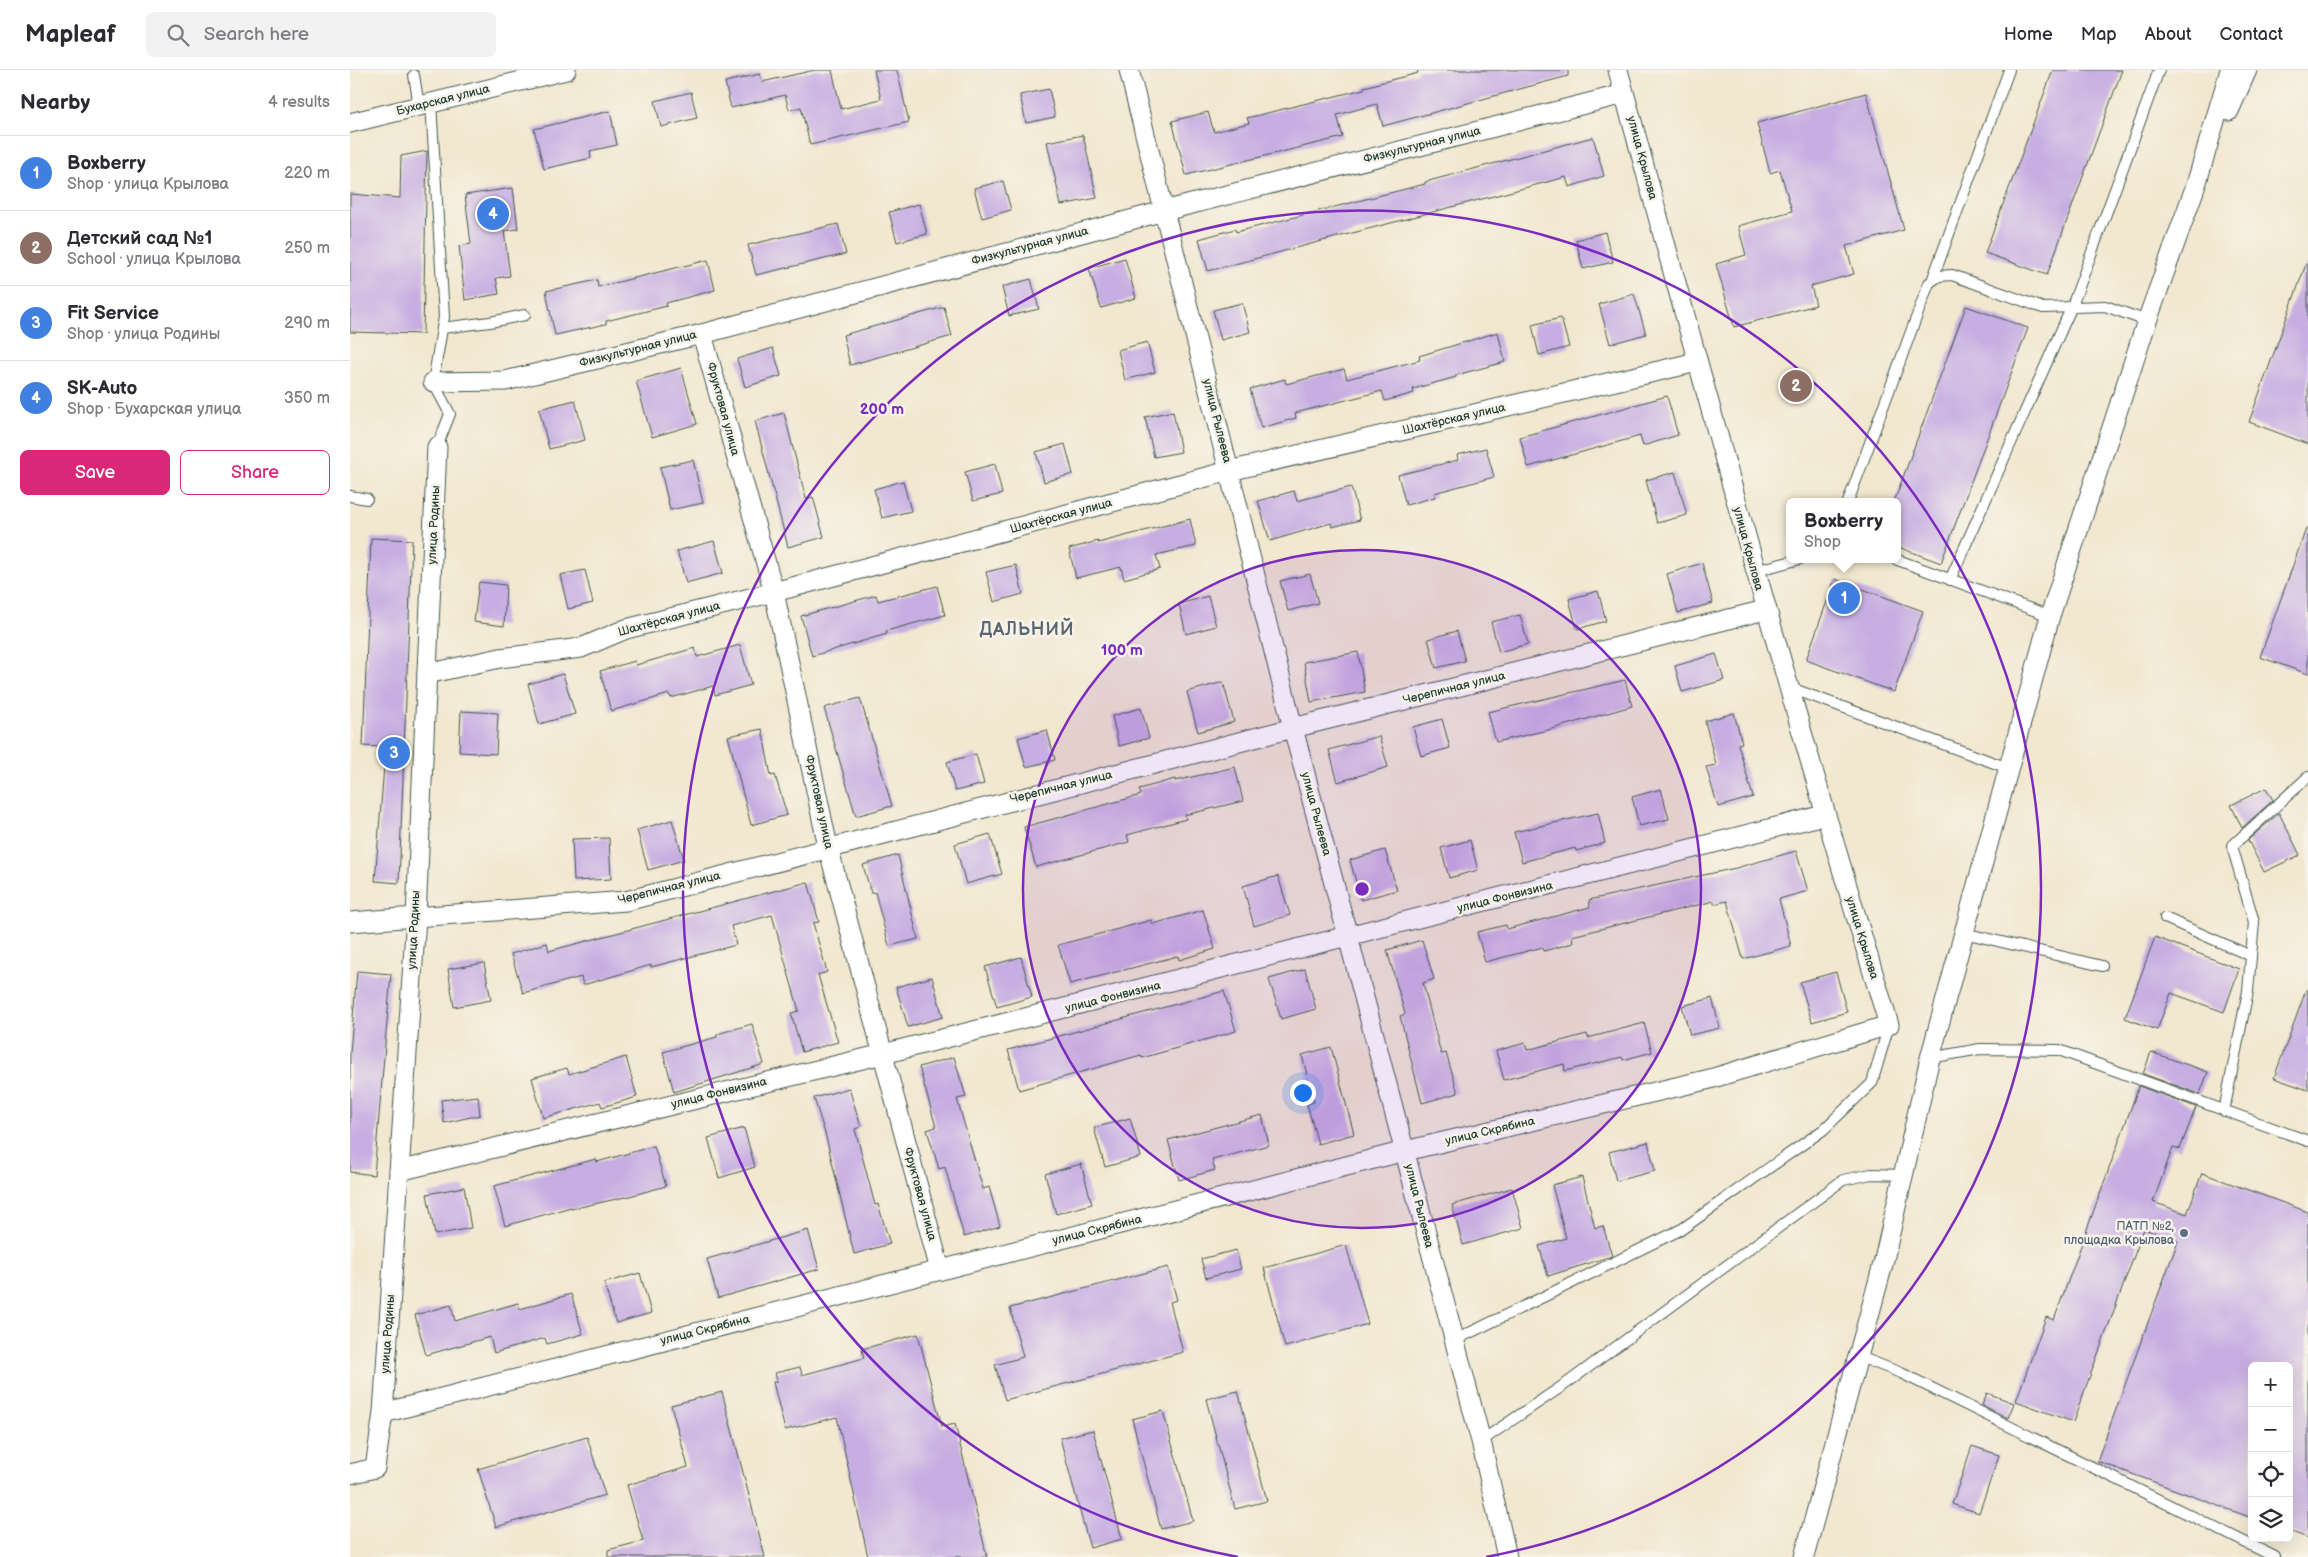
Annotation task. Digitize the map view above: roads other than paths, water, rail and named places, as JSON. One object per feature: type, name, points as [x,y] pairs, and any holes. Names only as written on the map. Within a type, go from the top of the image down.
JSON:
[{"type":"street","name":"Бухарская улица","points":[[350,123],[566,70]]},
{"type":"street","name":"улица Рылеева","points":[[1129,70],[1293,728],[1405,1150],[1453,1341],[1481,1441],[1507,1557]]},
{"type":"street","name":"улица Крылова","points":[[1618,70],[1765,610],[1824,815],[1889,1025]]},
{"type":"street","points":[[1804,1557],[1860,1357],[1930,1058],[2050,616],[2147,321],[2196,185],[2230,70]]},
{"type":"street","points":[[2196,185],[2247,70]]},
{"type":"street","name":"Физкультурная улица","points":[[433,382],[504,382],[702,334],[1164,211],[1624,94]]},
{"type":"street","name":"Фруктовая улица","points":[[702,334],[774,592],[828,847],[940,1270]]},
{"type":"street","name":"Шахтёрская улица","points":[[427,674],[500,658],[581,648],[626,629],[774,592],[1229,471],[1697,362]]},
{"type":"street","name":"улица Родины","points":[[383,1413],[416,917],[437,447]]},
{"type":"street","name":"Черепичная улица","points":[[350,922],[626,901],[828,847],[1293,728],[1765,610]]},
{"type":"street","name":"улица Фонвизина","points":[[399,1171],[883,1054],[1348,938],[1824,815]]},
{"type":"street","name":"улица Скрябина","points":[[383,1413],[1405,1150],[1710,1079],[1889,1025]]},
{"type":"street","points":[[350,1474],[375,1468],[383,1413]]},
{"type":"lane","points":[[1849,498],[2009,70]]},
{"type":"lane","points":[[1950,580],[2072,306],[2159,70]]},
{"type":"lane","points":[[414,75],[425,105],[444,317],[433,382],[450,414],[437,447]]},
{"type":"lane","points":[[1933,278],[1952,275],[2043,308],[2105,306],[2147,321]]},
{"type":"lane","points":[[442,328],[525,315]]},
{"type":"lane","points":[[350,496],[367,499]]},
{"type":"lane","points":[[1901,561],[2050,616]]},
{"type":"lane","points":[[1755,572],[1786,563]]},
{"type":"lane","points":[[1788,687],[2008,768]]},
{"type":"lane","points":[[2224,1111],[2248,991],[2254,922],[2232,846],[2308,777]]},
{"type":"lane","points":[[2165,918],[2251,956]]},
{"type":"lane","points":[[1964,933],[2102,966]]},
{"type":"lane","points":[[1453,1341],[1682,1229],[1815,1135],[1872,1083],[1889,1025]]},
{"type":"lane","points":[[1930,1058],[1980,1050],[2059,1050],[2308,1141]]},
{"type":"lane","points":[[1481,1441],[1567,1383],[1842,1180],[1871,1174],[1904,1175]]},
{"type":"lane","points":[[1860,1357],[1910,1377],[2275,1557]]},
{"type":"place","name":"SK-Auto","points":[[493,214]]},
{"type":"place","name":"Детский сад №1","points":[[1796,386]]},
{"type":"place","name":"Boxberry","points":[[1844,598]]},
{"type":"place","name":"Fit Service","points":[[394,753]]},
{"type":"place","name":"ПАТП №2, площадка Крылова","points":[[2184,1233]]},
{"type":"district","name":"ДАЛЬНИЙ","points":[[1027,629]]}]
